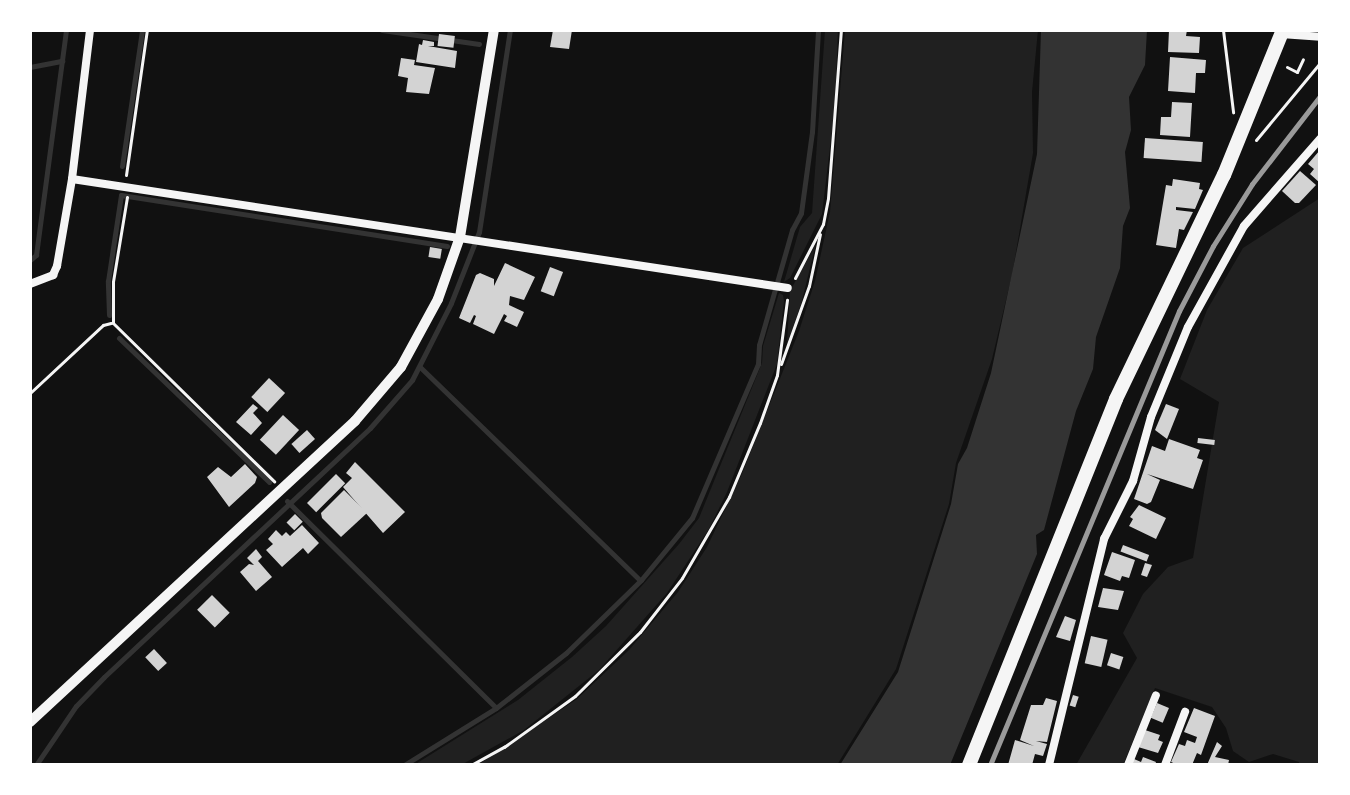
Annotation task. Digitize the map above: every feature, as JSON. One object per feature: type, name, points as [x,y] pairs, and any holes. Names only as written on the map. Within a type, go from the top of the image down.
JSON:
[{"type":"main road","points":[[969,765],[1116,399],[1239,139],[1282,32]]},
{"type":"street","points":[[30,284],[53,275],[72,179],[90,30]]},
{"type":"street","points":[[30,722],[355,421],[401,367],[438,299],[466,238],[494,30]]},
{"type":"street","points":[[1282,32],[1320,37]]},
{"type":"street","points":[[1049,765],[1104,539],[1133,481],[1151,417],[1188,327],[1244,226],[1320,139]]},
{"type":"street","points":[[72,179],[292,215],[466,238],[781,287]]},
{"type":"street","points":[[1128,765],[1156,695]]},
{"type":"street","points":[[1165,765],[1185,712]]},
{"type":"path","points":[[124,187],[147,30]]},
{"type":"path","points":[[471,765],[504,747],[575,696],[618,656],[662,606],[729,497],[809,286],[832,160],[841,30]]},
{"type":"path","points":[[1223,30],[1231,106],[1239,139]]},
{"type":"path","points":[[1297,72],[1303,59]]},
{"type":"path","points":[[1255,141],[1320,63]]},
{"type":"path","points":[[1287,67],[1304,80]]},
{"type":"path","points":[[126,199],[113,282],[113,323],[282,489]]},
{"type":"path","points":[[779,367],[781,287],[820,230]]},
{"type":"path","points":[[30,393],[103,325],[113,323]]},
{"type":"shaded area","points":[[825,30],[838,30],[835,105],[822,214],[790,278],[784,282],[800,227],[812,213]]},
{"type":"shaded area","points":[[845,30],[1038,30],[1032,92],[1033,153],[1012,275],[992,359],[956,463],[949,504],[896,669],[837,765],[478,765],[577,699],[629,650],[678,592],[707,547],[741,476],[799,331],[815,281],[830,212]]},
{"type":"shaded area","points":[[1041,30],[1147,30],[1145,65],[1129,97],[1131,130],[1125,152],[1130,208],[1123,226],[1120,268],[1096,337],[1093,369],[1076,411],[1044,530],[1036,535],[1037,554],[950,765],[840,765],[898,672],[951,504],[958,464],[967,448],[991,373],[1037,154]]},
{"type":"shaded area","points":[[1320,198],[1320,765],[1299,765],[1299,762],[1273,754],[1249,762],[1233,751],[1226,728],[1212,707],[1155,688],[1123,765],[1076,765],[1137,658],[1123,633],[1143,594],[1168,567],[1193,558],[1219,402],[1180,379],[1207,310],[1243,248]]},
{"type":"shaded area","points":[[816,244],[801,304],[787,344],[790,291]]},
{"type":"shaded area","points":[[779,293],[784,301],[777,364],[727,492],[709,529],[667,593],[599,670],[524,730],[461,765],[414,765],[518,700],[572,657],[606,626],[679,544],[699,518],[762,363],[763,346]]},
{"type":"building","points":[[553,30],[572,30],[569,49],[550,47]]},
{"type":"building","points":[[1169,30],[1187,30],[1186,36],[1200,37],[1199,53],[1168,52]]},
{"type":"building","points":[[439,34],[455,36],[453,48],[438,46]]},
{"type":"building","points":[[423,40],[434,42],[434,46],[428,46],[457,51],[455,68],[416,62],[419,44],[422,45]]},
{"type":"building","points":[[1170,57],[1206,60],[1205,73],[1196,73],[1195,93],[1168,91]]},
{"type":"building","points":[[401,58],[415,60],[414,65],[435,68],[429,94],[406,92],[408,78],[398,76]]},
{"type":"building","points":[[1172,102],[1192,103],[1190,137],[1160,135],[1161,117],[1171,117]]},
{"type":"building","points":[[1145,138],[1203,142],[1201,162],[1144,158]]},
{"type":"building","points":[[1320,150],[1320,183],[1310,174],[1314,169],[1308,164]]},
{"type":"building","points":[[1300,171],[1316,185],[1299,203],[1295,203],[1282,191]]},
{"type":"building","points":[[1173,179],[1200,183],[1199,189],[1203,190],[1195,209],[1176,207],[1176,210],[1193,212],[1184,230],[1179,229],[1176,248],[1156,245],[1166,185],[1172,186]]},
{"type":"building","points":[[430,247],[442,249],[440,259],[428,257]]},
{"type":"building","points":[[505,263],[535,277],[524,300],[510,296],[509,305],[524,312],[517,327],[504,321],[507,316],[504,314],[494,334],[473,324],[474,315],[470,323],[459,318],[476,275],[480,273],[494,279],[494,286]]},
{"type":"building","points":[[550,267],[563,272],[554,296],[541,291]]},
{"type":"building","points":[[269,378],[285,393],[267,412],[251,397]]},
{"type":"building","points":[[253,404],[258,408],[253,413],[262,423],[251,435],[236,422]]},
{"type":"building","points":[[1166,404],[1179,409],[1167,439],[1155,430]]},
{"type":"building","points":[[283,415],[299,430],[276,455],[260,440]]},
{"type":"building","points":[[307,430],[315,439],[299,453],[291,444]]},
{"type":"building","points":[[1198,438],[1215,440],[1214,445],[1197,443]]},
{"type":"building","points":[[1169,439],[1200,450],[1197,458],[1203,460],[1193,489],[1147,474],[1160,480],[1151,502],[1147,504],[1134,499],[1152,446],[1165,451]]},
{"type":"building","points":[[355,462],[405,512],[383,533],[343,487],[352,478],[346,473]]},
{"type":"building","points":[[245,464],[257,477],[255,483],[229,507],[207,477],[218,467],[231,477]]},
{"type":"building","points":[[336,474],[345,483],[316,512],[307,503]]},
{"type":"building","points":[[344,490],[367,513],[341,537],[322,518],[321,513]]},
{"type":"building","points":[[1139,505],[1166,518],[1156,539],[1129,526],[1133,519],[1130,517]]},
{"type":"building","points":[[295,514],[303,522],[294,530],[287,522]]},
{"type":"building","points":[[302,525],[319,543],[308,554],[303,548],[282,567],[266,550],[273,544],[268,539],[276,530],[282,536],[286,532],[290,536]]},
{"type":"building","points":[[1123,545],[1149,555],[1147,562],[1120,552]]},
{"type":"building","points":[[256,549],[262,557],[258,561],[272,577],[256,591],[240,572],[249,564],[254,565],[247,558]]},
{"type":"building","points":[[1112,552],[1135,560],[1129,578],[1122,576],[1120,581],[1104,575]]},
{"type":"building","points":[[1145,563],[1152,565],[1147,577],[1141,575]]},
{"type":"building","points":[[1103,588],[1124,591],[1118,610],[1098,607]]},
{"type":"building","points":[[212,595],[230,613],[215,628],[197,610]]},
{"type":"building","points":[[1065,616],[1076,620],[1070,641],[1056,637]]},
{"type":"building","points":[[1091,636],[1108,640],[1101,667],[1085,663]]},
{"type":"building","points":[[154,649],[167,663],[158,671],[145,657]]},
{"type":"building","points":[[1111,653],[1123,657],[1119,669],[1107,665]]},
{"type":"building","points":[[1073,695],[1079,697],[1075,707],[1070,705]]},
{"type":"building","points":[[1046,698],[1057,701],[1047,742],[1036,741],[1047,744],[1043,756],[1035,754],[1032,765],[1008,765],[1015,740],[1034,746],[1020,740],[1031,705],[1043,705]]},
{"type":"building","points":[[1157,703],[1169,708],[1163,723],[1151,718]]},
{"type":"building","points":[[1194,708],[1215,716],[1201,755],[1197,753],[1192,765],[1178,765],[1171,762],[1179,744],[1185,746],[1187,740],[1195,743],[1197,737],[1184,732]]},
{"type":"building","points":[[1145,730],[1160,735],[1158,740],[1163,742],[1158,753],[1138,747]]},
{"type":"building","points":[[1217,742],[1222,746],[1215,757],[1229,760],[1228,765],[1207,765]]},
{"type":"building","points":[[1143,757],[1156,762],[1155,765],[1131,765],[1134,759],[1141,762]]},
{"type":"waterway","points":[[30,260],[36,255],[66,30]]},
{"type":"waterway","points":[[122,166],[142,30]]},
{"type":"waterway","points":[[382,30],[479,44]]},
{"type":"waterway","points":[[36,765],[76,706],[104,677],[370,428],[412,380],[451,303],[479,232],[510,30]]},
{"type":"waterway","points":[[404,765],[496,708],[566,653],[641,580],[692,518],[758,364],[759,345],[792,230],[801,213],[812,132],[818,30]]},
{"type":"waterway","points":[[30,67],[62,61]]},
{"type":"waterway","points":[[109,315],[108,281],[121,195],[447,246]]},
{"type":"waterway","points":[[119,338],[269,482]]},
{"type":"waterway","points":[[420,367],[640,580]]},
{"type":"waterway","points":[[287,501],[496,708]]},
{"type":"railway","points":[[990,765],[1179,311],[1213,246],[1252,184],[1320,96]]}]
